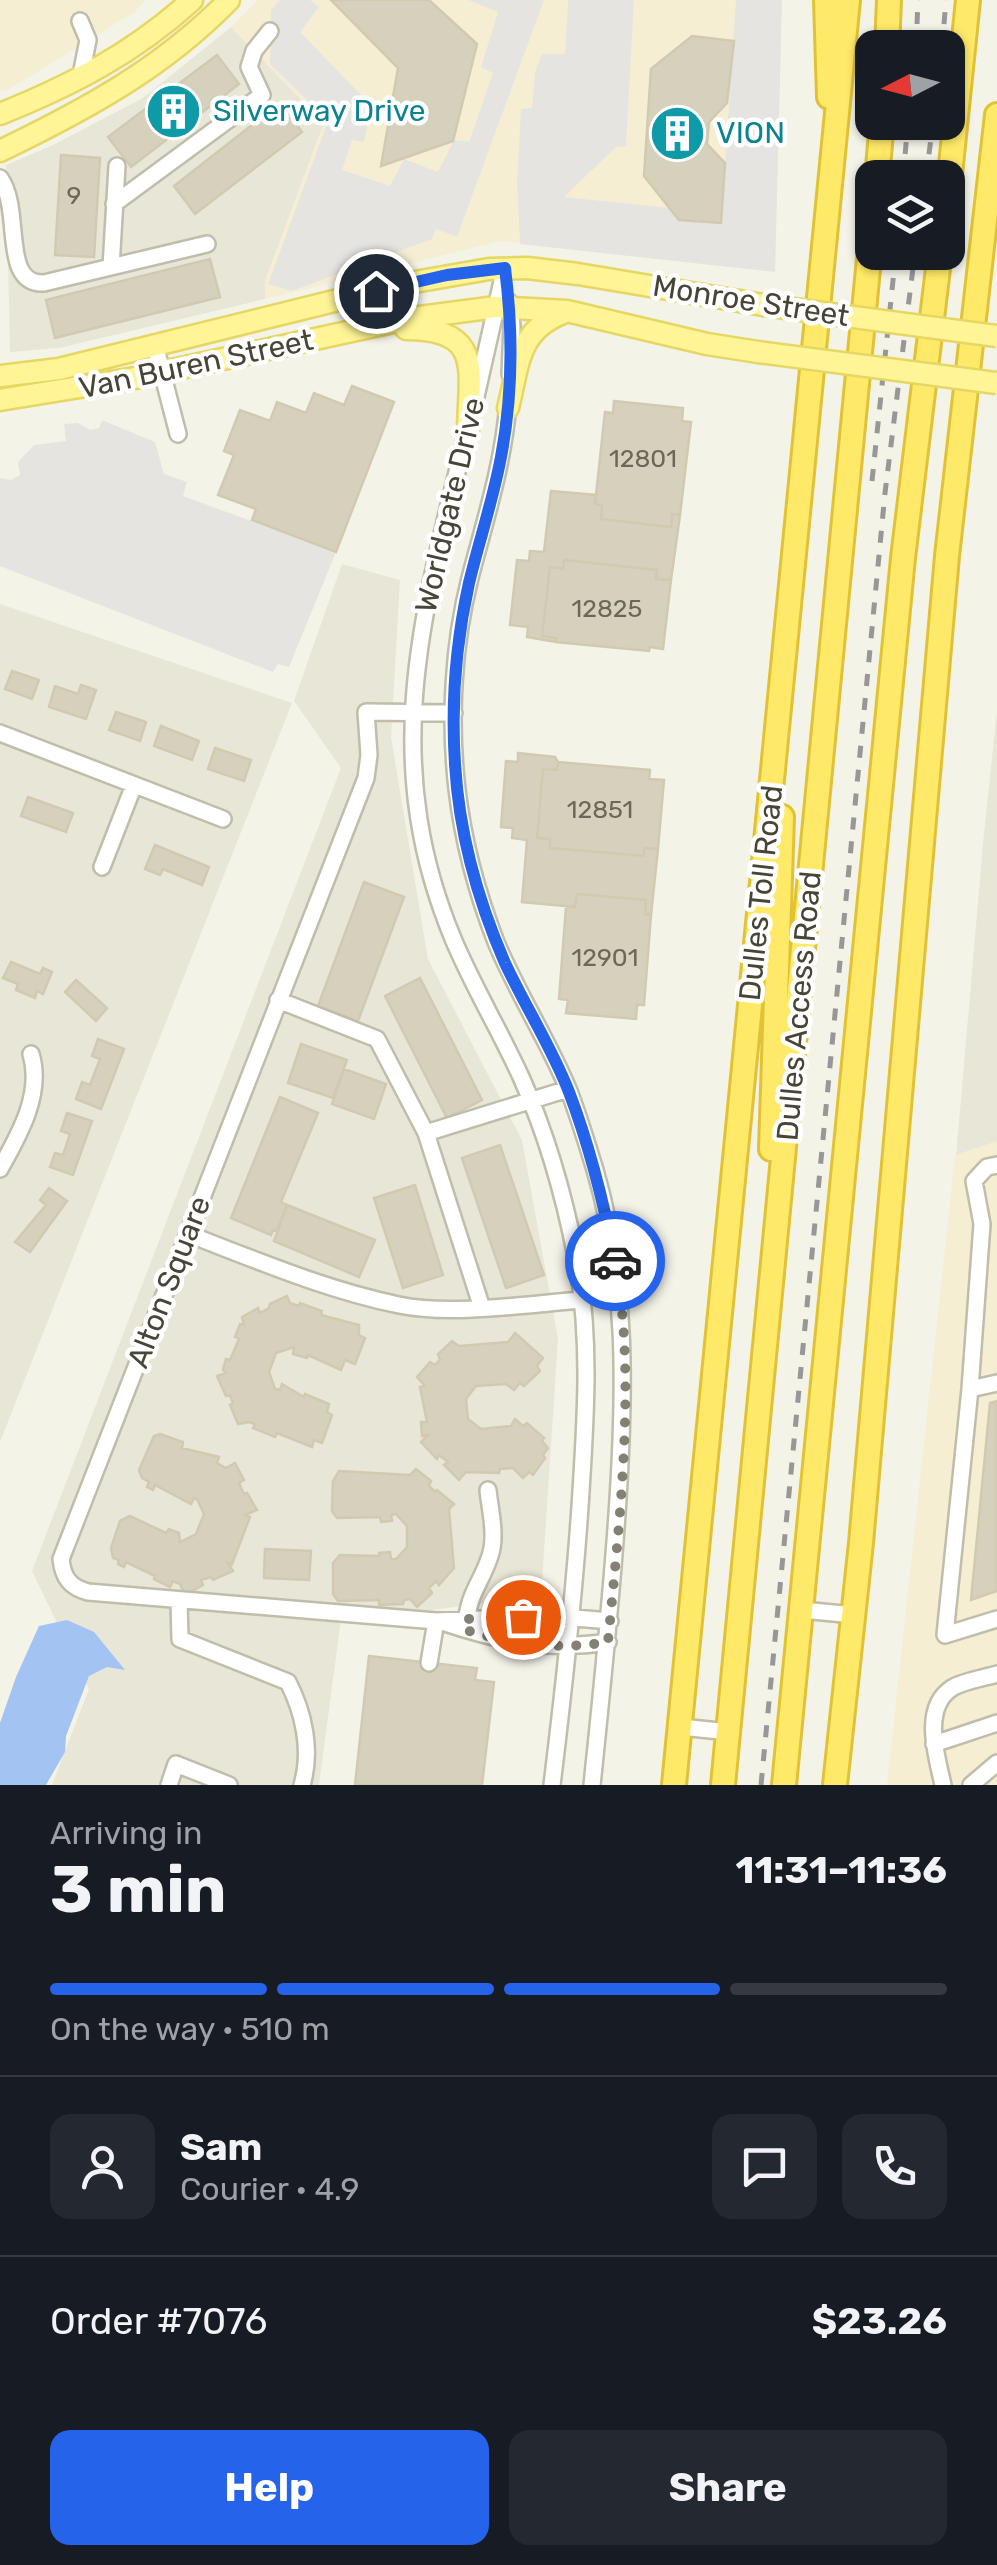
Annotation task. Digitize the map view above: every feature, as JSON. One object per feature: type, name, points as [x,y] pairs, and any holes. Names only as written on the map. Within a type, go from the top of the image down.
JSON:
[{"type":"highway","points":[[826,0],[824,30],[833,176]]},
{"type":"highway","name":"Dulles Toll Road","points":[[674,1785],[848,0]]},
{"type":"highway","points":[[888,30],[889,0]]},
{"type":"highway","points":[[952,160],[968,0]]},
{"type":"highway","points":[[836,1785],[947,556],[997,115]]},
{"type":"highway","points":[[981,246],[997,189]]},
{"type":"highway","name":"Dulles Access Road","points":[[724,1785],[868,270]]},
{"type":"highway","name":"Dulles Access Road","points":[[784,1785],[901,578],[938,270]]},
{"type":"highway","points":[[770,1317],[767,1222],[782,888],[782,698]]},
{"type":"main road","points":[[0,114],[80,80],[139,44],[192,0]]},
{"type":"main road","points":[[0,150],[107,98],[152,68],[229,0]]},
{"type":"main road","name":"Monroe Street","points":[[505,268],[604,278],[763,305],[997,336]]},
{"type":"main road","name":"Van Buren Street","points":[[0,376],[43,372],[426,279],[505,268]]},
{"type":"main road","name":"Monroe Street","points":[[503,307],[567,311],[707,344],[997,384]]},
{"type":"main road","name":"Van Buren Street","points":[[0,400],[52,394],[359,329],[503,307]]},
{"type":"main road","points":[[508,408],[529,336],[544,321],[567,311]]},
{"type":"main road","points":[[359,329],[436,329],[454,337],[468,363],[468,430]]},
{"type":"street","points":[[80,20],[88,40],[80,80]]},
{"type":"street","points":[[114,204],[262,95],[250,77],[249,63],[270,31]]},
{"type":"street","points":[[111,267],[116,166]]},
{"type":"street","points":[[0,178],[7,193],[6,254],[10,266],[25,281],[44,283],[207,244]]},
{"type":"street","name":"Worldgate Drive","points":[[505,268],[503,307],[425,607],[412,713],[419,818],[437,894],[454,942],[532,1102],[564,1201],[582,1300],[586,1420],[572,1618],[552,1785]]},
{"type":"street","name":"Worldgate Drive","points":[[503,307],[512,326],[508,408],[496,481],[464,608],[454,713],[457,790],[476,881],[506,964],[568,1090],[603,1201],[619,1282],[624,1399],[610,1621],[592,1785]]},
{"type":"street","points":[[155,345],[178,434]]},
{"type":"street","name":"Alton Square","points":[[454,713],[366,712],[366,778],[61,1560],[62,1573],[73,1588],[179,1601],[466,1624],[572,1618],[610,1621]]},
{"type":"street","points":[[0,733],[224,819]]},
{"type":"street","points":[[102,867],[134,785]]},
{"type":"street","points":[[278,1000],[377,1039],[426,1133],[482,1308]]},
{"type":"street","points":[[0,1169],[33,1096],[36,1082],[31,1054]]},
{"type":"street","points":[[426,1133],[568,1090]]},
{"type":"street","points":[[997,1164],[987,1167],[974,1181],[982,1224],[945,1635],[997,1619]]},
{"type":"street","points":[[188,1234],[285,1272],[401,1306],[482,1308],[582,1300]]},
{"type":"street","points":[[970,1390],[997,1383]]},
{"type":"street","points":[[466,1624],[472,1591],[491,1555],[488,1490]]},
{"type":"street","points":[[179,1601],[180,1639],[288,1682],[306,1736],[302,1785]]},
{"type":"street","points":[[802,1610],[854,1616]]},
{"type":"street","points":[[429,1663],[436,1620]]},
{"type":"street","name":"Alton Square","points":[[466,1624],[490,1637],[569,1648],[608,1642]]},
{"type":"street","points":[[943,1785],[934,1744],[936,1708],[951,1688],[997,1674]]},
{"type":"street","points":[[934,1744],[997,1723]]},
{"type":"street","points":[[681,1727],[729,1732]]},
{"type":"street","points":[[168,1785],[176,1764],[229,1785]]},
{"type":"street","points":[[970,1785],[997,1764]]},
{"type":"shaded area","points":[[0,0],[145,0],[135,12],[6,91],[0,90]]},
{"type":"shaded area","points":[[258,0],[782,0],[775,272],[501,241],[265,299],[265,281],[324,123],[231,27]]},
{"type":"shaded area","points":[[280,0],[310,0],[319,7],[300,32],[363,97],[368,121],[364,142],[352,140],[342,170],[390,186],[404,159],[438,172],[454,140],[469,142],[493,73],[481,67],[498,12],[468,0],[544,0],[457,237],[436,229],[432,239],[292,291],[268,284],[328,121],[270,64],[271,10]]},
{"type":"shaded area","points":[[568,0],[634,0],[626,146],[616,147],[564,197],[670,208],[679,220],[721,223],[736,0],[782,0],[775,272],[520,244],[517,182],[521,109],[532,108],[535,72],[542,54],[565,54]]},
{"type":"shaded area","points":[[231,27],[324,123],[265,281],[265,299],[59,348],[10,352],[6,165],[143,98]]},
{"type":"shaded area","points":[[102,420],[155,442],[164,474],[187,482],[183,496],[336,552],[289,667],[278,664],[273,672],[0,566],[0,478],[11,480],[20,475],[18,462],[34,445],[66,441],[64,424],[78,423],[90,430],[99,428]]},
{"type":"shaded area","points":[[342,564],[400,580],[391,737],[428,959],[522,1140],[558,1339],[541,1597],[421,1611],[343,1604],[319,1785],[52,1785],[89,1689],[32,1571],[341,768],[294,701]]},
{"type":"shaded area","points":[[0,604],[292,703],[0,1442]]},
{"type":"shaded area","points":[[997,710],[997,1144],[956,1157],[984,833]]},
{"type":"shaded area","points":[[997,1141],[997,1785],[887,1785],[955,1155]]},
{"type":"water","points":[[67,1620],[94,1632],[125,1670],[107,1667],[89,1676],[66,1736],[65,1752],[46,1785],[0,1785],[0,1723],[16,1677],[39,1626]]},
{"type":"building","points":[[331,0],[429,0],[477,44],[453,141],[381,166],[398,68]]},
{"type":"building","name":"VION","points":[[692,36],[734,41],[727,103],[709,122],[707,144],[725,163],[721,223],[679,220],[644,176],[651,69]]},
{"type":"building","name":"Silverway Drive","points":[[217,55],[239,84],[131,167],[108,137]]},
{"type":"building","points":[[280,103],[302,132],[195,214],[174,186]]},
{"type":"building","points":[[61,155],[100,158],[94,257],[55,255]]},
{"type":"building","points":[[210,259],[220,297],[55,338],[46,300]]},
{"type":"building","points":[[352,386],[394,402],[336,552],[252,520],[256,509],[218,495],[234,455],[224,451],[240,410],[270,421],[277,402],[306,413],[314,393],[344,405]]},
{"type":"building","points":[[614,401],[683,408],[682,421],[691,422],[680,515],[672,514],[671,527],[601,519],[602,505],[595,504],[605,412],[613,413]]},
{"type":"building","points":[[551,491],[596,495],[595,504],[602,505],[601,519],[671,527],[672,514],[680,515],[671,580],[656,579],[657,570],[564,560],[563,569],[550,567],[542,636],[556,638],[556,642],[527,637],[528,627],[510,625],[517,560],[529,561],[530,551],[544,552]]},
{"type":"building","points":[[564,560],[657,570],[656,579],[671,580],[663,649],[556,642],[556,638],[542,636],[550,567],[563,569]]},
{"type":"building","points":[[12,671],[39,680],[32,699],[5,689]]},
{"type":"building","points":[[81,685],[96,690],[86,719],[49,707],[55,686],[78,694]]},
{"type":"building","points":[[116,712],[146,722],[140,741],[109,730]]},
{"type":"building","points":[[161,726],[199,741],[192,760],[154,746]]},
{"type":"building","points":[[215,748],[251,760],[244,781],[208,769]]},
{"type":"building","points":[[518,753],[555,757],[558,762],[557,770],[543,769],[537,838],[550,839],[550,848],[644,856],[644,848],[658,849],[651,915],[645,914],[646,900],[577,894],[575,907],[522,902],[527,840],[512,838],[513,828],[501,827],[506,761],[518,762]]},
{"type":"building","points":[[558,762],[650,770],[649,779],[664,780],[658,849],[644,848],[644,856],[550,848],[550,839],[537,838],[543,769],[557,770]]},
{"type":"building","points":[[28,797],[73,813],[66,832],[21,816]]},
{"type":"building","points":[[155,845],[209,867],[202,885],[163,869],[160,875],[145,869]]},
{"type":"building","points":[[364,882],[404,897],[358,1021],[318,1006]]},
{"type":"building","points":[[577,894],[646,900],[645,914],[651,915],[644,1005],[637,1005],[636,1019],[566,1013],[568,1000],[559,999],[566,907],[575,907]]},
{"type":"building","points":[[11,962],[40,974],[43,968],[52,972],[43,994],[37,991],[35,998],[16,990],[18,984],[3,978]]},
{"type":"building","points":[[420,978],[482,1100],[447,1118],[385,996]]},
{"type":"building","points":[[76,980],[107,1008],[96,1021],[65,992]]},
{"type":"building","points":[[98,1039],[124,1049],[101,1109],[76,1099],[82,1082],[90,1085],[100,1059],[92,1056]]},
{"type":"building","points":[[301,1044],[347,1060],[333,1098],[288,1083]]},
{"type":"building","points":[[344,1069],[386,1084],[374,1119],[332,1104]]},
{"type":"building","points":[[280,1097],[318,1113],[281,1202],[287,1205],[277,1231],[273,1230],[271,1235],[231,1218]]},
{"type":"building","points":[[67,1113],[92,1121],[73,1175],[50,1167],[55,1153],[63,1155],[70,1134],[61,1131]]},
{"type":"building","points":[[500,1145],[544,1275],[506,1288],[462,1158]]},
{"type":"building","points":[[415,1185],[443,1275],[403,1288],[374,1198]]},
{"type":"building","points":[[49,1188],[67,1201],[30,1252],[15,1242],[46,1205],[40,1200]]},
{"type":"building","points":[[287,1205],[375,1240],[359,1277],[274,1241]]},
{"type":"building","points":[[287,1296],[290,1303],[300,1303],[322,1311],[321,1315],[359,1325],[359,1335],[365,1338],[355,1364],[345,1360],[341,1370],[308,1355],[307,1358],[293,1354],[294,1347],[276,1353],[269,1372],[275,1389],[280,1390],[282,1384],[304,1397],[305,1394],[329,1404],[327,1412],[332,1415],[322,1443],[314,1440],[312,1447],[277,1433],[275,1437],[253,1428],[255,1424],[249,1422],[238,1424],[230,1395],[226,1396],[217,1376],[226,1373],[226,1359],[230,1360],[239,1339],[235,1337],[240,1324],[244,1325],[242,1317],[258,1308],[260,1313]]},
{"type":"building","points":[[515,1333],[543,1358],[537,1366],[540,1371],[514,1390],[506,1384],[476,1386],[466,1399],[468,1419],[481,1429],[511,1426],[515,1419],[523,1426],[527,1423],[544,1438],[548,1448],[545,1458],[533,1475],[529,1472],[523,1478],[513,1468],[500,1469],[499,1473],[466,1472],[459,1480],[444,1465],[448,1462],[439,1455],[437,1459],[421,1442],[428,1435],[422,1436],[421,1422],[427,1422],[420,1387],[425,1386],[417,1377],[430,1362],[435,1365],[440,1360],[438,1354],[452,1341],[459,1346],[508,1342]]},
{"type":"building","points":[[997,1401],[997,1591],[971,1600],[990,1403]]},
{"type":"building","points":[[160,1434],[183,1442],[182,1448],[219,1457],[217,1463],[226,1468],[235,1463],[244,1480],[239,1483],[244,1494],[257,1510],[245,1515],[250,1517],[232,1564],[228,1563],[233,1571],[213,1580],[201,1580],[203,1585],[185,1595],[180,1584],[173,1581],[170,1587],[126,1562],[124,1567],[118,1564],[111,1548],[120,1521],[130,1516],[166,1533],[169,1529],[179,1533],[180,1542],[196,1534],[204,1514],[197,1499],[191,1504],[155,1485],[153,1490],[147,1487],[149,1482],[139,1470],[154,1436]]},
{"type":"building","points":[[416,1469],[431,1481],[429,1486],[435,1492],[454,1504],[449,1509],[454,1568],[439,1585],[436,1581],[429,1588],[432,1593],[417,1607],[410,1599],[403,1604],[379,1605],[379,1600],[338,1601],[333,1594],[333,1563],[340,1555],[379,1556],[390,1552],[391,1559],[396,1559],[407,1547],[407,1526],[396,1514],[391,1515],[392,1521],[381,1522],[380,1517],[337,1518],[332,1511],[333,1481],[339,1471],[410,1475]]},
{"type":"building","points":[[265,1549],[311,1551],[309,1580],[264,1578]]},
{"type":"building","points":[[369,1656],[477,1668],[475,1680],[494,1682],[482,1785],[355,1785]]},
{"type":"railway","points":[[917,30],[918,0]]},
{"type":"railway","points":[[944,30],[946,0]]},
{"type":"railway","points":[[905,160],[906,140]]},
{"type":"railway","points":[[928,160],[931,140]]},
{"type":"railway","points":[[872,481],[894,270]]},
{"type":"railway","points":[[761,1785],[885,493],[913,270]]},
{"type":"way so far","points":[[523,1617],[466,1619],[466,1630],[552,1647],[608,1642],[624,1399],[624,1342],[615,1261]]},
{"type":"place","name":"Silverway Drive","points":[[174,111]]},
{"type":"place","name":"VION","points":[[677,133]]},
{"type":"route","points":[[376,291],[447,275],[505,268],[512,326],[508,408],[496,481],[460,633],[454,713],[457,790],[473,869],[496,942],[568,1090],[596,1172],[615,1261]]}]
